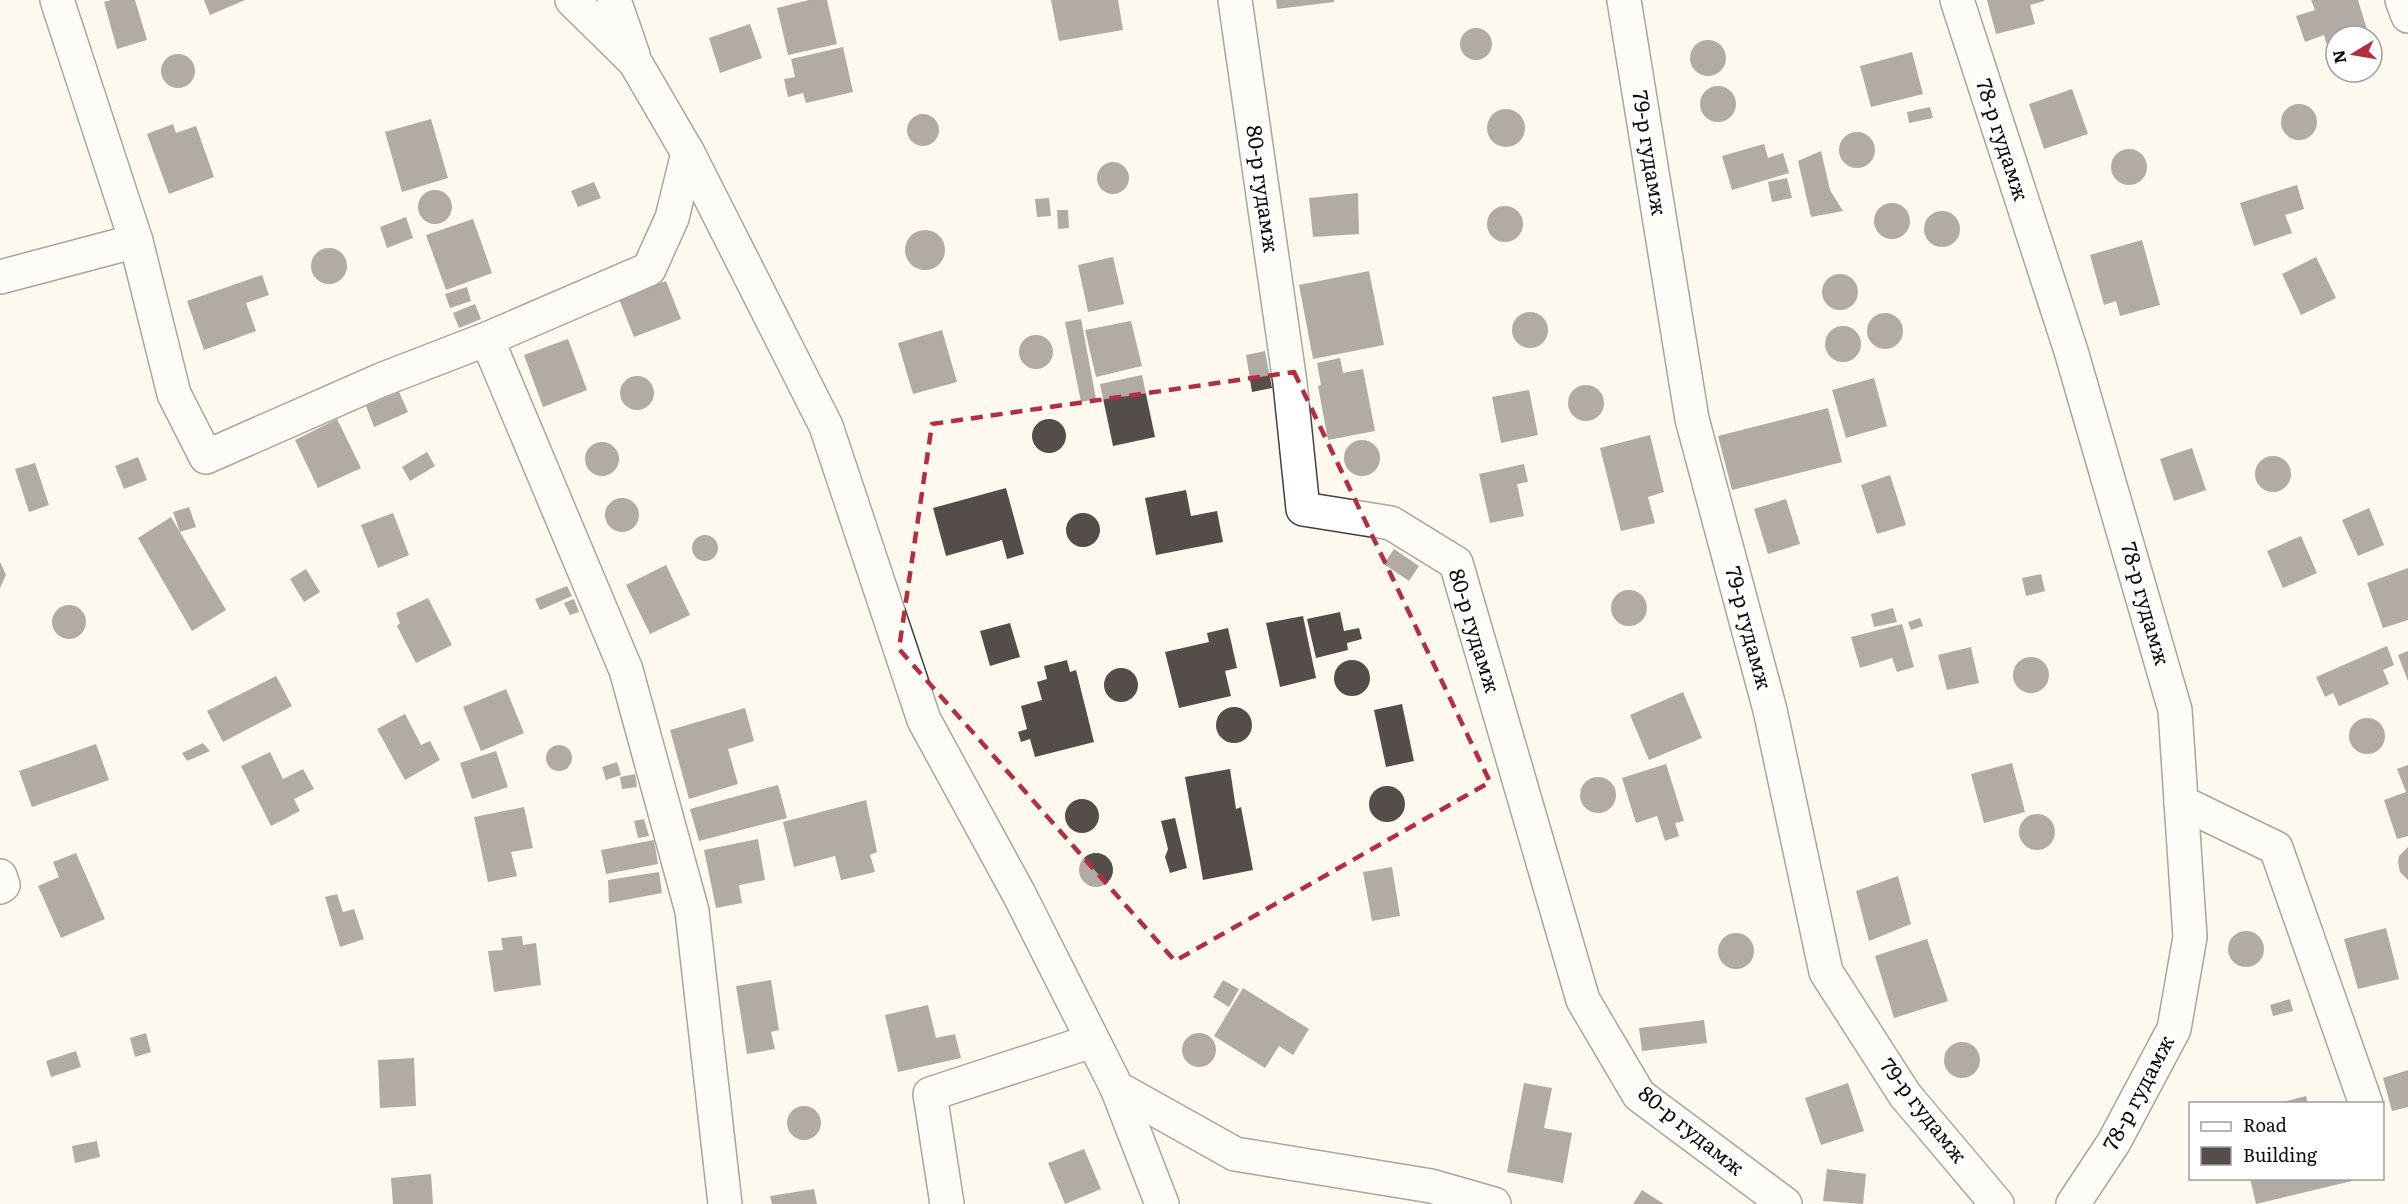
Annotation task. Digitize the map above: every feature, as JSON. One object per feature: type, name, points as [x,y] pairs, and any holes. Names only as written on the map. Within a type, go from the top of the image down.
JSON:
[{"type":"street","points":[[57,0],[136,241],[174,394],[206,457],[381,380],[487,339],[649,269],[672,218],[688,153]]},
{"type":"street","points":[[572,0],[635,62]]},
{"type":"street","points":[[614,0],[635,62],[688,153],[826,426],[924,720],[1019,894],[1117,1088],[1162,1204]]},
{"type":"street","name":"80-р гудамж","points":[[1235,0],[1290,383],[1303,509],[1391,523],[1456,563],[1583,1000],[1640,1095],[1785,1204]]},
{"type":"street","name":"79-р гудамж","points":[[1624,0],[1692,419],[1770,710],[1826,972],[1905,1095],[1997,1204]]},
{"type":"street","name":"78-р гудамж","points":[[1957,0],[2071,351],[2175,710],[2190,937],[2174,1029],[2114,1142],[2073,1204]]},
{"type":"street","points":[[2402,0],[2408,16]]},
{"type":"street","points":[[0,277],[136,241]]},
{"type":"street","points":[[487,339],[626,670],[692,911],[725,1204]]},
{"type":"street","points":[[2181,802],[2276,848],[2365,1102]]},
{"type":"street","points":[[0,876],[3,885],[0,887]]},
{"type":"street","points":[[947,1204],[930,1094],[1092,1041]]},
{"type":"street","points":[[1117,1088],[1235,1154],[1431,1186],[1494,1204]]},
{"type":"highlighted area","points":[[1294,372],[1490,782],[1175,961],[899,649],[932,424]]},
{"type":"building","points":[[135,0],[147,40],[117,49],[104,2]]},
{"type":"building","points":[[204,0],[245,0],[210,15]]},
{"type":"building","points":[[809,0],[827,0],[837,44],[788,55],[777,8]]},
{"type":"building","points":[[1051,0],[1118,0],[1123,30],[1059,41]]},
{"type":"building","points":[[1276,0],[1334,0],[1334,2],[1277,9]]},
{"type":"building","points":[[1987,0],[2044,1],[2030,5],[2035,24],[1996,34]]},
{"type":"building","points":[[2311,0],[2358,0],[2365,24],[2324,24],[2324,35],[2305,42],[2296,16],[2315,10]]},
{"type":"building","points":[[750,24],[762,58],[720,73],[709,38]]},
{"type":"building","points":[[1476,28],[1487,33],[1492,44],[1487,55],[1476,60],[1465,55],[1460,44],[1465,33]]},
{"type":"building","points":[[1708,40],[1721,45],[1726,58],[1721,71],[1708,76],[1695,71],[1690,58],[1695,45]]},
{"type":"building","points":[[843,47],[853,92],[806,103],[803,93],[788,97],[784,79],[795,77],[791,59]]},
{"type":"building","points":[[1912,52],[1923,94],[1871,107],[1860,66]]},
{"type":"building","points":[[178,54],[190,59],[195,71],[190,83],[178,88],[166,83],[161,71],[166,59]]},
{"type":"building","points":[[1718,86],[1731,91],[1736,104],[1731,117],[1718,122],[1705,117],[1700,104],[1705,91]]},
{"type":"building","points":[[2072,89],[2088,134],[2044,149],[2029,104]]},
{"type":"building","points":[[2299,104],[2312,109],[2317,122],[2312,135],[2299,140],[2286,135],[2281,122],[2286,109]]},
{"type":"building","points":[[1930,107],[1933,118],[1909,123],[1907,112]]},
{"type":"building","points":[[1506,109],[1520,114],[1525,128],[1520,142],[1506,147],[1492,142],[1487,128],[1492,114]]},
{"type":"building","points":[[923,114],[934,119],[939,130],[934,141],[923,146],[912,141],[907,130],[912,119]]},
{"type":"building","points":[[431,119],[448,178],[402,192],[385,132]]},
{"type":"building","points":[[173,124],[176,133],[196,126],[214,177],[169,194],[147,134]]},
{"type":"building","points":[[1857,132],[1870,137],[1875,150],[1870,163],[1857,168],[1844,163],[1839,150],[1844,137]]},
{"type":"building","points":[[1764,144],[1768,158],[1783,153],[1789,173],[1732,190],[1722,156]]},
{"type":"building","points":[[2129,149],[2142,154],[2147,167],[2142,180],[2129,185],[2116,180],[2111,167],[2116,154]]},
{"type":"building","points":[[1821,151],[1830,190],[1843,211],[1811,217],[1798,161]]},
{"type":"building","points":[[1113,162],[1124,167],[1129,178],[1124,189],[1113,194],[1102,189],[1097,178],[1102,167]]},
{"type":"building","points":[[1787,178],[1792,198],[1772,202],[1768,182]]},
{"type":"building","points":[[594,182],[601,198],[578,207],[571,191]]},
{"type":"building","points":[[2297,185],[2304,209],[2285,215],[2292,233],[2254,246],[2240,203]]},
{"type":"building","points":[[435,190],[447,195],[452,207],[447,219],[435,224],[423,219],[418,207],[423,195]]},
{"type":"building","points":[[1358,193],[1359,234],[1313,237],[1309,198]]},
{"type":"building","points":[[1049,198],[1051,216],[1037,217],[1035,199]]},
{"type":"building","points":[[1892,203],[1905,208],[1910,221],[1905,234],[1892,239],[1879,234],[1874,221],[1879,208]]},
{"type":"building","points":[[1505,206],[1518,211],[1523,224],[1518,237],[1505,242],[1492,237],[1487,224],[1492,211]]},
{"type":"building","points":[[1057,210],[1068,210],[1069,228],[1058,229]]},
{"type":"building","points":[[1942,211],[1955,216],[1960,229],[1955,242],[1942,247],[1929,242],[1924,229],[1929,216]]},
{"type":"building","points":[[406,217],[413,238],[387,248],[380,227]]},
{"type":"building","points":[[473,219],[492,273],[446,290],[426,235]]},
{"type":"building","points":[[925,230],[939,236],[945,250],[939,264],[925,270],[911,264],[905,250],[911,236]]},
{"type":"building","points":[[2142,240],[2160,305],[2120,316],[2116,301],[2104,305],[2090,255]]},
{"type":"building","points":[[329,248],[342,253],[347,266],[342,279],[329,284],[316,279],[311,266],[316,253]]},
{"type":"building","points":[[1113,257],[1124,304],[1088,312],[1078,265]]},
{"type":"building","points":[[2316,257],[2336,298],[2301,315],[2282,274]]},
{"type":"building","points":[[1369,271],[1384,345],[1313,359],[1299,285]]},
{"type":"building","points":[[1840,274],[1853,279],[1858,292],[1853,305],[1840,310],[1827,305],[1822,292],[1827,279]]},
{"type":"building","points":[[262,275],[269,295],[246,303],[256,331],[204,350],[187,301]]},
{"type":"building","points":[[666,281],[681,319],[634,337],[619,299]]},
{"type":"building","points":[[467,287],[471,301],[450,308],[445,294]]},
{"type":"building","points":[[475,304],[481,319],[459,328],[453,313]]},
{"type":"building","points":[[1530,312],[1543,317],[1548,330],[1543,343],[1530,348],[1517,343],[1512,330],[1517,317]]},
{"type":"building","points":[[1885,313],[1898,318],[1903,331],[1898,344],[1885,349],[1872,344],[1867,331],[1872,318]]},
{"type":"building","points":[[1081,319],[1096,399],[1081,402],[1065,322]]},
{"type":"building","points":[[1131,321],[1142,366],[1096,377],[1085,330]]},
{"type":"building","points":[[1843,326],[1856,331],[1861,344],[1856,357],[1843,362],[1830,357],[1825,344],[1830,331]]},
{"type":"building","points":[[942,330],[957,382],[913,394],[898,343]]},
{"type":"building","points":[[1036,335],[1048,340],[1053,352],[1048,364],[1036,369],[1024,364],[1019,352],[1024,340]]},
{"type":"building","points":[[568,339],[587,390],[543,407],[524,355]]},
{"type":"building","points":[[1265,351],[1272,388],[1252,392],[1246,355]]},
{"type":"building","points":[[1340,358],[1343,373],[1363,369],[1375,431],[1328,440],[1318,386],[1321,385],[1317,363]]},
{"type":"building","points":[[1142,375],[1155,437],[1113,446],[1100,384]]},
{"type":"building","points":[[637,376],[649,381],[654,393],[649,405],[637,410],[625,405],[620,393],[625,381]]},
{"type":"building","points":[[1874,378],[1887,426],[1846,438],[1832,390]]},
{"type":"building","points":[[1586,385],[1599,390],[1604,403],[1599,416],[1586,421],[1573,416],[1568,403],[1573,390]]},
{"type":"building","points":[[1529,390],[1538,435],[1501,443],[1492,397]]},
{"type":"building","points":[[399,392],[408,412],[374,427],[366,406]]},
{"type":"building","points":[[1828,408],[1842,462],[1732,490],[1718,436]]},
{"type":"building","points":[[337,419],[361,468],[318,488],[295,440]]},
{"type":"building","points":[[1049,419],[1061,424],[1066,436],[1061,448],[1049,453],[1037,448],[1032,436],[1037,424]]},
{"type":"building","points":[[1650,435],[1664,492],[1648,497],[1655,523],[1621,531],[1600,448]]},
{"type":"building","points":[[1362,440],[1375,445],[1380,458],[1375,471],[1362,476],[1349,471],[1344,458],[1349,445]]},
{"type":"building","points":[[602,442],[614,447],[619,459],[614,471],[602,476],[590,471],[585,459],[590,447]]},
{"type":"building","points":[[2192,448],[2206,490],[2174,501],[2160,459]]},
{"type":"building","points":[[427,452],[435,466],[410,481],[402,467]]},
{"type":"building","points":[[2273,456],[2286,461],[2291,474],[2286,487],[2273,492],[2260,487],[2255,474],[2260,461]]},
{"type":"building","points":[[138,457],[147,480],[124,489],[115,466]]},
{"type":"building","points":[[35,463],[49,505],[29,512],[15,469]]},
{"type":"building","points":[[1524,464],[1528,482],[1517,484],[1524,516],[1490,523],[1479,474]]},
{"type":"building","points":[[1890,475],[1906,525],[1877,534],[1861,485]]},
{"type":"building","points":[[1006,488],[1024,554],[1007,559],[1002,540],[946,556],[933,508]]},
{"type":"building","points":[[1186,490],[1191,516],[1217,511],[1223,542],[1156,555],[1145,498]]},
{"type":"building","points":[[622,498],[634,503],[639,515],[634,527],[622,532],[610,527],[605,515],[610,503]]},
{"type":"building","points":[[1786,499],[1800,544],[1768,554],[1754,509]]},
{"type":"building","points":[[189,507],[196,527],[180,532],[173,512]]},
{"type":"building","points":[[2369,508],[2384,545],[2358,556],[2342,520]]},
{"type":"building","points":[[393,513],[409,555],[378,568],[361,525]]},
{"type":"building","points":[[1083,513],[1095,518],[1100,530],[1095,542],[1083,547],[1071,542],[1066,530],[1071,518]]},
{"type":"building","points":[[171,517],[226,610],[192,631],[138,538]]},
{"type":"building","points":[[705,535],[714,539],[718,548],[714,557],[705,561],[696,557],[692,548],[696,539]]},
{"type":"building","points":[[2301,536],[2317,573],[2283,588],[2267,551]]},
{"type":"building","points":[[1394,549],[1419,566],[1409,581],[1384,564]]},
{"type":"building","points":[[0,562],[6,575],[0,588]]},
{"type":"building","points":[[666,565],[690,615],[650,634],[626,585]]},
{"type":"building","points":[[2408,568],[2408,620],[2383,628],[2367,583]]},
{"type":"building","points":[[306,569],[320,592],[304,602],[290,579]]},
{"type":"building","points":[[2041,574],[2045,591],[2026,596],[2022,578]]},
{"type":"building","points":[[567,586],[572,596],[540,610],[535,599]]},
{"type":"building","points":[[1629,590],[1642,595],[1647,608],[1642,621],[1629,626],[1616,621],[1611,608],[1616,595]]},
{"type":"building","points":[[428,598],[452,645],[416,663],[397,626],[400,623],[396,613]]},
{"type":"building","points":[[574,599],[579,612],[570,615],[564,603]]},
{"type":"building","points":[[69,605],[81,610],[86,622],[81,634],[69,639],[57,634],[52,622],[57,610]]},
{"type":"building","points":[[1893,608],[1897,622],[1874,627],[1871,614]]},
{"type":"building","points":[[1340,612],[1344,631],[1359,628],[1362,639],[1347,643],[1348,650],[1316,658],[1307,619]]},
{"type":"building","points":[[1303,616],[1316,678],[1280,687],[1266,623]]},
{"type":"building","points":[[1920,618],[1923,626],[1911,630],[1908,622]]},
{"type":"building","points":[[1010,623],[1020,657],[990,666],[980,631]]},
{"type":"building","points":[[1902,624],[1914,667],[1897,672],[1892,658],[1860,668],[1851,637]]},
{"type":"building","points":[[1228,628],[1237,668],[1225,671],[1231,696],[1179,708],[1165,652],[1209,642],[1207,633]]},
{"type":"building","points":[[2387,646],[2394,665],[2383,670],[2389,684],[2339,706],[2333,693],[2325,697],[2316,677]]},
{"type":"building","points":[[1971,647],[1979,683],[1947,690],[1938,655]]},
{"type":"building","points":[[2408,651],[2408,681],[2398,655]]},
{"type":"building","points":[[2031,657],[2044,662],[2049,675],[2044,688],[2031,693],[2018,688],[2013,675],[2018,662]]},
{"type":"building","points":[[1067,660],[1070,672],[1076,670],[1094,742],[1035,757],[1030,739],[1021,742],[1018,732],[1027,729],[1021,706],[1042,700],[1037,682],[1047,679],[1044,666]]},
{"type":"building","points":[[1352,660],[1365,665],[1370,678],[1365,691],[1352,696],[1339,691],[1334,678],[1339,665]]},
{"type":"building","points":[[1121,668],[1133,673],[1138,685],[1133,697],[1121,702],[1109,697],[1104,685],[1109,673]]},
{"type":"building","points":[[276,676],[292,706],[223,742],[207,711]]},
{"type":"building","points":[[506,689],[524,733],[481,751],[463,707]]},
{"type":"building","points":[[1683,692],[1702,738],[1649,760],[1630,715]]},
{"type":"building","points":[[1402,704],[1414,761],[1386,767],[1374,710]]},
{"type":"building","points":[[1234,707],[1247,712],[1252,725],[1247,738],[1234,743],[1221,738],[1216,725],[1221,712]]},
{"type":"building","points":[[745,708],[754,741],[728,749],[738,784],[689,799],[670,730]]},
{"type":"building","points":[[405,714],[421,745],[430,741],[440,760],[405,780],[377,729]]},
{"type":"building","points":[[2367,718],[2380,723],[2385,736],[2380,749],[2367,754],[2354,749],[2349,736],[2354,723]]},
{"type":"building","points":[[203,743],[210,751],[187,761],[182,753]]},
{"type":"building","points":[[96,744],[109,780],[32,807],[19,771]]},
{"type":"building","points":[[559,745],[568,749],[572,758],[568,767],[559,771],[550,767],[546,758],[550,749]]},
{"type":"building","points":[[496,751],[508,787],[472,799],[460,763]]},
{"type":"building","points":[[270,752],[283,779],[303,769],[314,789],[294,799],[300,811],[271,826],[241,766]]},
{"type":"building","points":[[617,762],[621,775],[606,780],[602,767]]},
{"type":"building","points":[[2012,763],[2025,812],[1984,823],[1971,774]]},
{"type":"building","points":[[1666,764],[1684,821],[1675,823],[1679,836],[1665,841],[1657,816],[1636,823],[1622,778]]},
{"type":"building","points":[[2408,765],[2408,836],[2397,839],[2384,800],[2406,792],[2397,769]]},
{"type":"building","points":[[1230,769],[1236,809],[1241,807],[1253,870],[1203,880],[1185,777]]},
{"type":"building","points":[[635,774],[637,787],[622,789],[620,777]]},
{"type":"building","points":[[1598,777],[1611,782],[1616,795],[1611,808],[1598,813],[1585,808],[1580,795],[1585,782]]},
{"type":"building","points":[[778,785],[787,818],[699,841],[690,809]]},
{"type":"building","points":[[1387,786],[1400,791],[1405,804],[1400,817],[1387,822],[1374,817],[1369,804],[1374,791]]},
{"type":"building","points":[[1082,799],[1094,804],[1099,816],[1094,828],[1082,833],[1070,828],[1065,816],[1070,804]]},
{"type":"building","points":[[866,800],[877,852],[870,855],[875,872],[841,880],[835,856],[794,867],[783,822]]},
{"type":"building","points":[[524,807],[533,848],[511,852],[517,876],[488,882],[474,817]]},
{"type":"building","points":[[2037,814],[2050,819],[2055,832],[2050,845],[2037,850],[2024,845],[2019,832],[2024,819]]},
{"type":"building","points":[[1175,818],[1187,868],[1170,873],[1165,857],[1168,849],[1161,821]]},
{"type":"building","points":[[644,819],[649,836],[638,838],[634,821]]},
{"type":"building","points":[[758,839],[765,880],[739,885],[742,903],[716,908],[704,850]]},
{"type":"building","points":[[654,840],[658,864],[606,874],[601,850]]},
{"type":"building","points":[[2408,847],[2408,880],[2400,872],[2398,862],[2399,856]]},
{"type":"building","points":[[76,853],[105,919],[61,938],[38,886],[59,877],[53,862]]},
{"type":"building","points":[[1096,853],[1108,858],[1113,870],[1108,882],[1096,887],[1084,882],[1079,870],[1084,858]]},
{"type":"building","points":[[1392,867],[1400,916],[1372,921],[1363,872]]},
{"type":"building","points":[[659,872],[662,893],[609,903],[608,880]]},
{"type":"building","points":[[1898,876],[1911,924],[1869,941],[1856,891]]},
{"type":"building","points":[[337,894],[343,912],[354,909],[364,939],[340,947],[325,897]]},
{"type":"building","points":[[2386,928],[2399,979],[2358,989],[2344,939]]},
{"type":"building","points":[[2246,931],[2259,936],[2264,949],[2259,962],[2246,967],[2233,962],[2228,949],[2233,936]]},
{"type":"building","points":[[1736,933],[1749,938],[1754,951],[1749,964],[1736,969],[1723,964],[1718,951],[1723,938]]},
{"type":"building","points":[[522,936],[523,945],[536,943],[541,985],[494,992],[488,951],[503,950],[501,938]]},
{"type":"building","points":[[1927,939],[1948,1001],[1894,1018],[1875,956]]},
{"type":"building","points":[[771,980],[779,1030],[771,1032],[775,1049],[747,1054],[736,986]]},
{"type":"building","points":[[1223,980],[1239,989],[1229,1007],[1213,997]]},
{"type":"building","points":[[1243,988],[1309,1029],[1293,1055],[1279,1046],[1265,1068],[1214,1036]]},
{"type":"building","points":[[2290,999],[2293,1011],[2273,1016],[2270,1005]]},
{"type":"building","points":[[928,1005],[936,1038],[955,1034],[961,1058],[898,1072],[885,1015]]},
{"type":"building","points":[[1704,1020],[1707,1043],[1642,1051],[1639,1028]]},
{"type":"building","points":[[146,1033],[151,1052],[135,1057],[130,1038]]},
{"type":"building","points":[[1199,1033],[1211,1038],[1216,1050],[1211,1062],[1199,1067],[1187,1062],[1182,1050],[1187,1038]]},
{"type":"building","points":[[1962,1042],[1975,1047],[1980,1060],[1975,1073],[1962,1078],[1949,1073],[1944,1060],[1949,1047]]},
{"type":"building","points":[[76,1051],[81,1067],[51,1077],[46,1061]]},
{"type":"building","points":[[414,1058],[416,1106],[380,1108],[378,1060]]},
{"type":"building","points":[[2408,1070],[2408,1107],[2392,1111],[2383,1078]]},
{"type":"building","points":[[1524,1083],[1552,1088],[1544,1128],[1572,1133],[1563,1183],[1507,1172]]},
{"type":"building","points":[[1848,1083],[1864,1131],[1821,1145],[1805,1098]]},
{"type":"building","points":[[2306,1096],[2308,1102],[2283,1102]]},
{"type":"building","points":[[804,1106],[816,1111],[821,1123],[816,1135],[804,1140],[792,1135],[787,1123],[792,1111]]},
{"type":"building","points":[[97,1141],[100,1157],[75,1163],[72,1146]]},
{"type":"building","points":[[1084,1149],[1101,1189],[1065,1204],[1048,1163]]},
{"type":"building","points":[[1827,1169],[1866,1174],[1863,1204],[1823,1201]]},
{"type":"building","points":[[431,1174],[433,1204],[393,1204],[391,1178]]},
{"type":"building","points":[[2250,1180],[2352,1180],[2352,1181],[2256,1204]]},
{"type":"building","points":[[814,1189],[817,1204],[772,1204],[770,1196]]},
{"type":"building","points":[[1642,1190],[1664,1204],[1633,1204]]}]
